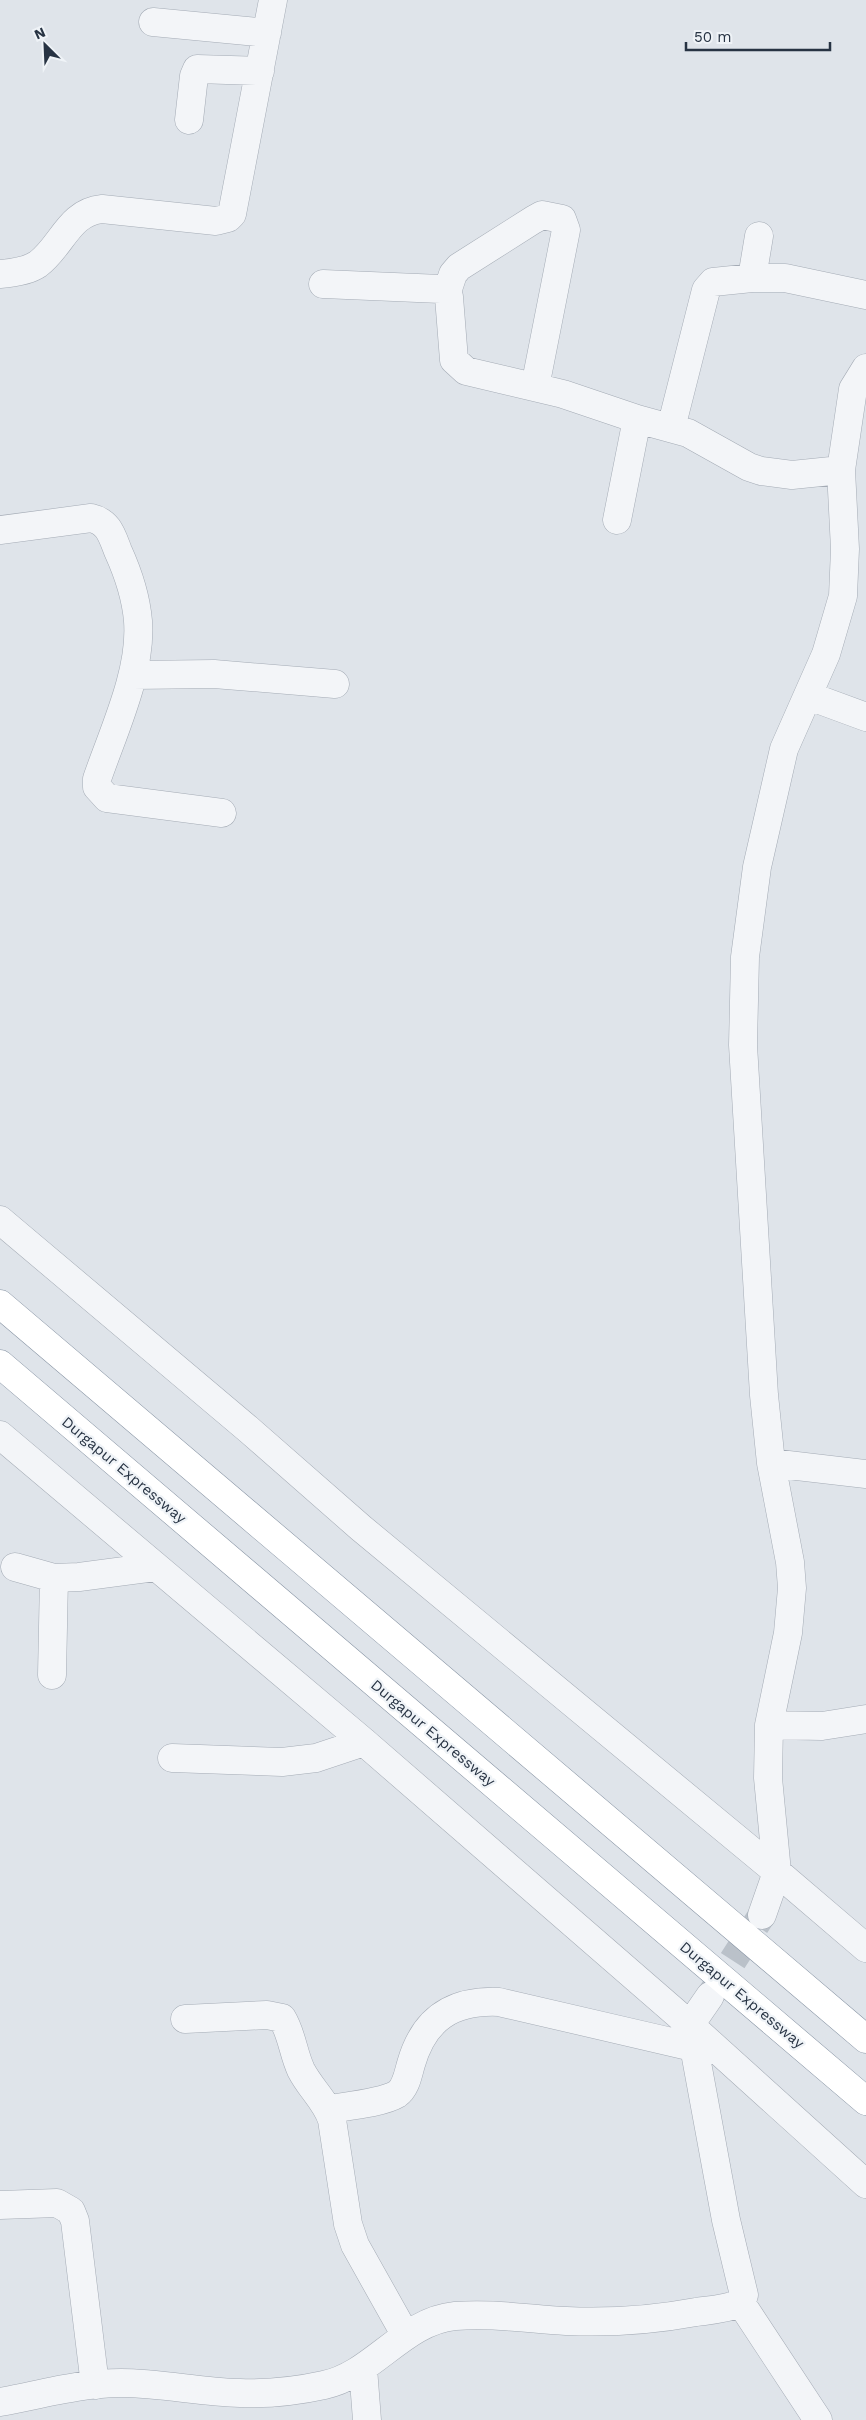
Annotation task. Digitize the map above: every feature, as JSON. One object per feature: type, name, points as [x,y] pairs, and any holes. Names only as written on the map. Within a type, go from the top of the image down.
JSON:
[{"type":"highway","points":[[0,1304],[866,2039]]},
{"type":"highway","name":"Durgapur Expressway","points":[[0,1364],[866,2101]]},
{"type":"street","points":[[0,274],[24,270],[38,264],[77,219],[91,210],[216,221],[228,218],[234,209],[273,0]]},
{"type":"street","points":[[153,22],[267,33]]},
{"type":"street","points":[[189,120],[194,76],[197,69],[260,71]]},
{"type":"street","points":[[535,387],[566,230],[562,219],[542,215],[458,267],[453,274],[447,292],[450,304],[452,350],[458,365],[476,375],[564,394],[700,438],[738,462],[761,470],[792,475],[841,470]]},
{"type":"street","points":[[752,278],[759,236]]},
{"type":"street","points":[[671,428],[703,297],[708,285],[719,281],[752,278],[785,278],[866,295]]},
{"type":"street","points":[[323,284],[428,288],[447,292]]},
{"type":"street","points":[[762,1915],[777,1872],[768,1778],[769,1725],[788,1633],[792,1588],[790,1562],[771,1463],[764,1395],[747,1138],[743,1000],[745,957],[757,867],[784,749],[809,696],[832,638],[843,596],[845,550],[841,470],[853,389],[866,368]]},
{"type":"street","points":[[617,520],[637,419]]},
{"type":"street","points":[[0,530],[91,518],[100,520],[107,526],[126,568],[135,601],[138,621],[138,644],[133,675],[97,780],[99,792],[107,798],[222,813]]},
{"type":"street","points":[[133,675],[214,674],[335,684]]},
{"type":"street","points":[[809,696],[866,717]]},
{"type":"street","points":[[0,1220],[248,1429],[361,1528],[777,1872],[866,1948]]},
{"type":"street","points":[[0,1435],[364,1742],[692,2036],[866,2184]]},
{"type":"street","points":[[771,1463],[866,1474]]},
{"type":"street","points":[[14,1567],[54,1578],[79,1577],[155,1567]]},
{"type":"street","points":[[52,1675],[54,1578]]},
{"type":"street","points":[[769,1725],[822,1726],[866,1719]]},
{"type":"street","points":[[172,1758],[282,1762],[316,1758],[364,1742]]},
{"type":"street","points":[[710,1996],[692,2036],[726,2220],[744,2295],[741,2304]]},
{"type":"street","points":[[329,2109],[398,2093],[404,2087],[415,2048],[422,2037],[444,2012],[469,2003],[499,2002],[692,2036]]},
{"type":"street","points":[[185,2019],[267,2015],[282,2018],[305,2077],[329,2109],[348,2224],[355,2245],[406,2336]]},
{"type":"street","points":[[0,2205],[57,2203],[71,2211],[75,2221],[94,2385]]},
{"type":"street","points":[[0,2402],[94,2385],[120,2383],[176,2386],[239,2393],[260,2393],[326,2384],[345,2378],[363,2368],[406,2336],[426,2325],[452,2316],[474,2315],[603,2322],[685,2314],[741,2304]]},
{"type":"street","points":[[741,2304],[818,2420]]},
{"type":"street","points":[[363,2368],[367,2420]]},
{"type":"tunnel","points":[[710,1996],[762,1915]]}]
